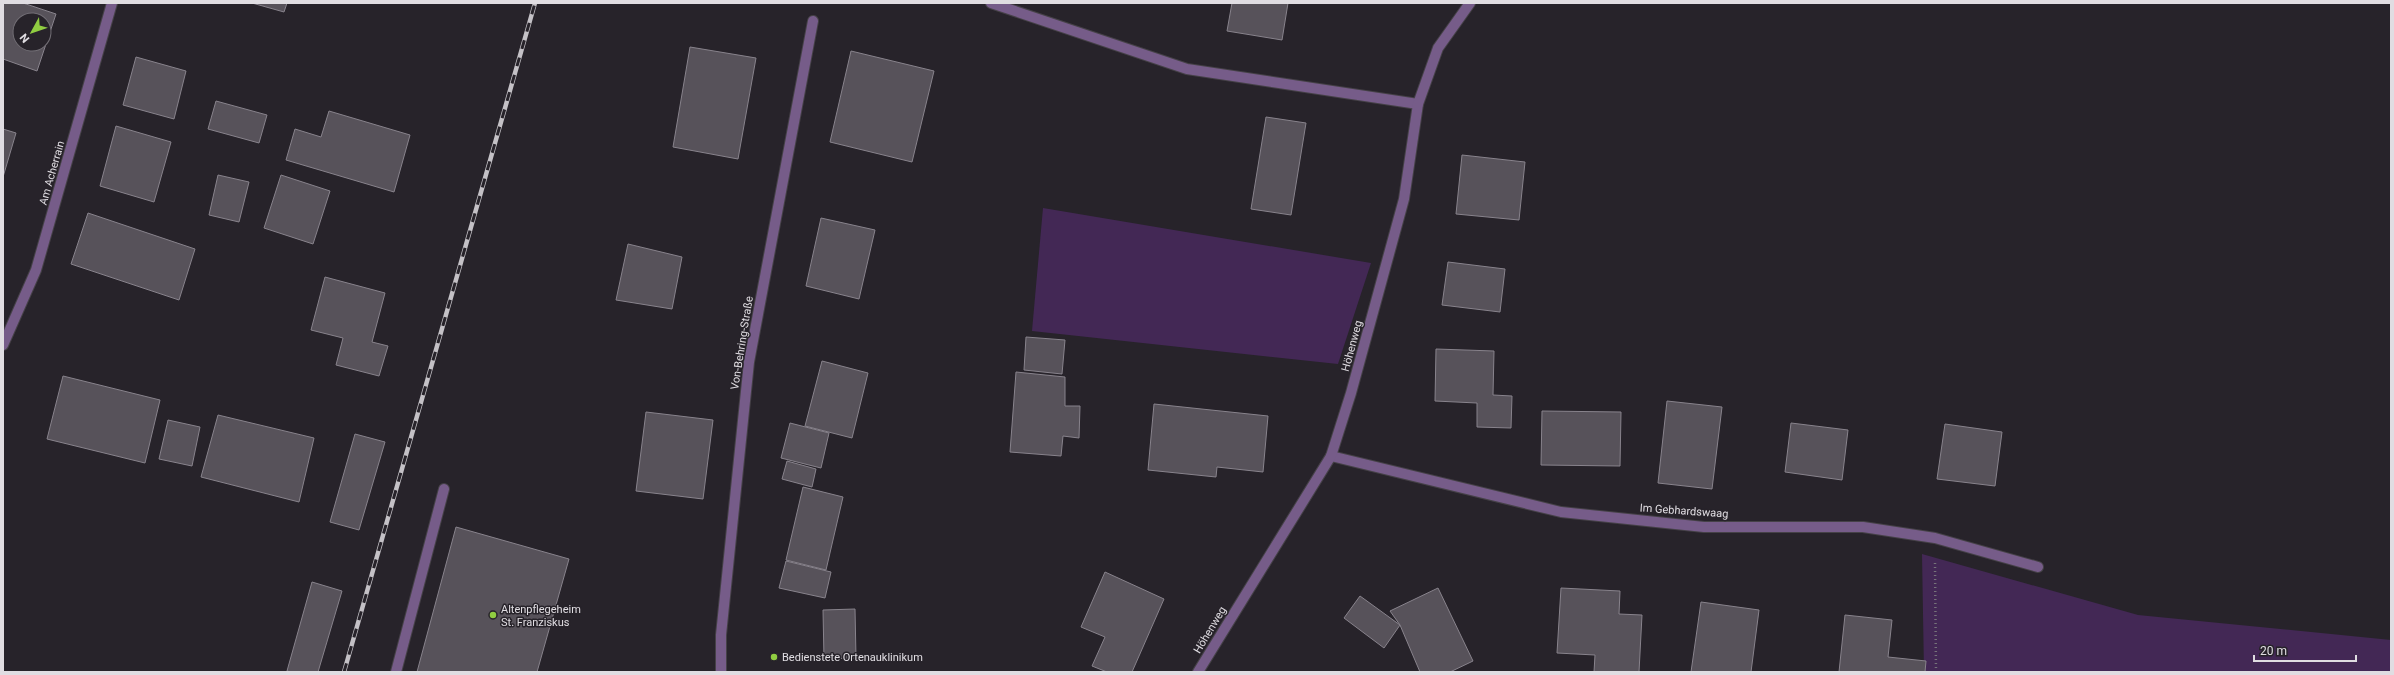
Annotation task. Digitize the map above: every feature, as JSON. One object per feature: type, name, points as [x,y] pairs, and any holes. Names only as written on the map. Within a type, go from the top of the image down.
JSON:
[{"type":"street","name":"Am Acherrain","points":[[3,345],[36,270],[112,3]]},
{"type":"street","points":[[990,3],[1187,69],[1418,104]]},
{"type":"street","name":"Höhenweg","points":[[1198,672],[1331,456],[1352,393],[1404,199],[1418,104],[1438,48],[1470,3]]},
{"type":"street","name":"Von-Behring-Straße","points":[[721,672],[721,635],[749,362],[813,21]]},
{"type":"street","name":"Im Gebhardswaag","points":[[1331,456],[1561,512],[1704,527],[1863,528],[1935,538],[2038,567]]},
{"type":"street","points":[[396,672],[444,489]]},
{"type":"path","points":[[1935,538],[1936,672]]},
{"type":"shaded area","points":[[1043,208],[1371,263],[1338,364],[1032,331]]},
{"type":"shaded area","points":[[1922,554],[2138,615],[2391,640],[2391,672],[1924,672]]},
{"type":"building","points":[[3,3],[23,3],[50,12],[12,12],[12,52],[43,52],[37,71],[3,59]]},
{"type":"building","points":[[252,3],[287,3],[284,12]]},
{"type":"building","points":[[1232,3],[1288,3],[1282,40],[1227,31]]},
{"type":"building","points":[[52,13],[56,14],[52,26]]},
{"type":"building","points":[[690,47],[756,58],[738,159],[673,147]]},
{"type":"building","points":[[851,51],[934,71],[912,162],[830,142]]},
{"type":"building","points":[[136,57],[186,71],[174,119],[123,105]]},
{"type":"building","points":[[216,101],[267,115],[259,143],[208,129]]},
{"type":"building","points":[[329,111],[410,135],[394,192],[286,160],[295,129],[321,137]]},
{"type":"building","points":[[1266,117],[1306,123],[1291,215],[1251,209]]},
{"type":"building","points":[[116,126],[171,142],[154,202],[100,186]]},
{"type":"building","points":[[3,129],[16,133],[3,177]]},
{"type":"building","points":[[1462,155],[1525,162],[1519,220],[1456,214]]},
{"type":"building","points":[[218,175],[249,182],[239,222],[209,215]]},
{"type":"building","points":[[281,175],[330,191],[313,244],[264,228]]},
{"type":"building","points":[[88,213],[195,249],[179,300],[71,264]]},
{"type":"building","points":[[821,218],[875,230],[859,299],[806,286]]},
{"type":"building","points":[[628,244],[682,257],[672,309],[616,300]]},
{"type":"building","points":[[1448,262],[1505,269],[1500,312],[1442,305]]},
{"type":"building","points":[[325,277],[385,293],[372,342],[388,346],[379,376],[336,365],[343,338],[311,330]]},
{"type":"building","points":[[1026,337],[1065,340],[1062,374],[1024,370]]},
{"type":"building","points":[[1436,349],[1494,351],[1493,395],[1512,396],[1511,428],[1477,427],[1477,403],[1435,401]]},
{"type":"building","points":[[822,361],[868,373],[852,438],[805,426]]},
{"type":"building","points":[[1016,372],[1065,377],[1065,406],[1080,406],[1079,438],[1063,436],[1061,456],[1010,452]]},
{"type":"building","points":[[63,376],[160,400],[145,463],[47,439]]},
{"type":"building","points":[[1667,401],[1722,407],[1712,489],[1658,483]]},
{"type":"building","points":[[1154,404],[1268,416],[1263,472],[1217,467],[1216,477],[1148,470]]},
{"type":"building","points":[[1542,411],[1621,412],[1620,466],[1541,465]]},
{"type":"building","points":[[646,412],[713,420],[703,499],[636,491]]},
{"type":"building","points":[[218,415],[314,438],[299,502],[201,477]]},
{"type":"building","points":[[168,420],[200,427],[192,466],[159,459]]},
{"type":"building","points":[[790,423],[829,433],[821,468],[781,458]]},
{"type":"building","points":[[1791,423],[1848,430],[1842,480],[1785,472]]},
{"type":"building","points":[[1945,424],[2002,432],[1995,486],[1937,479]]},
{"type":"building","points":[[355,434],[385,442],[359,530],[330,522]]},
{"type":"building","points":[[787,461],[816,469],[812,487],[782,479]]},
{"type":"building","points":[[803,487],[843,497],[826,570],[786,560]]},
{"type":"building","name":"Altenpflegeheim St. Franziskus","points":[[456,527],[569,559],[537,672],[417,672]]},
{"type":"building","points":[[786,561],[831,572],[825,598],[779,588]]},
{"type":"building","points":[[1105,572],[1164,599],[1132,672],[1107,672],[1092,666],[1105,637],[1081,627]]},
{"type":"building","points":[[312,582],[342,591],[318,672],[287,671]]},
{"type":"building","points":[[1438,588],[1473,661],[1450,672],[1420,672],[1400,625],[1390,611]]},
{"type":"building","points":[[1561,588],[1620,591],[1619,614],[1642,615],[1639,672],[1594,672],[1595,655],[1557,653]]},
{"type":"building","points":[[1360,596],[1400,625],[1384,648],[1344,618]]},
{"type":"building","points":[[1701,602],[1759,610],[1751,672],[1691,672]]},
{"type":"building","points":[[855,609],[856,658],[824,659],[823,610]]},
{"type":"building","points":[[1845,615],[1892,620],[1888,657],[1926,661],[1925,672],[1839,672]]},
{"type":"railway","points":[[344,672],[535,3]]},
{"type":"place","name":"Altenpflegeheim St. Franziskus","points":[[493,615]]},
{"type":"place","name":"Bedienstete Ortenauklinikum","points":[[774,657]]}]
